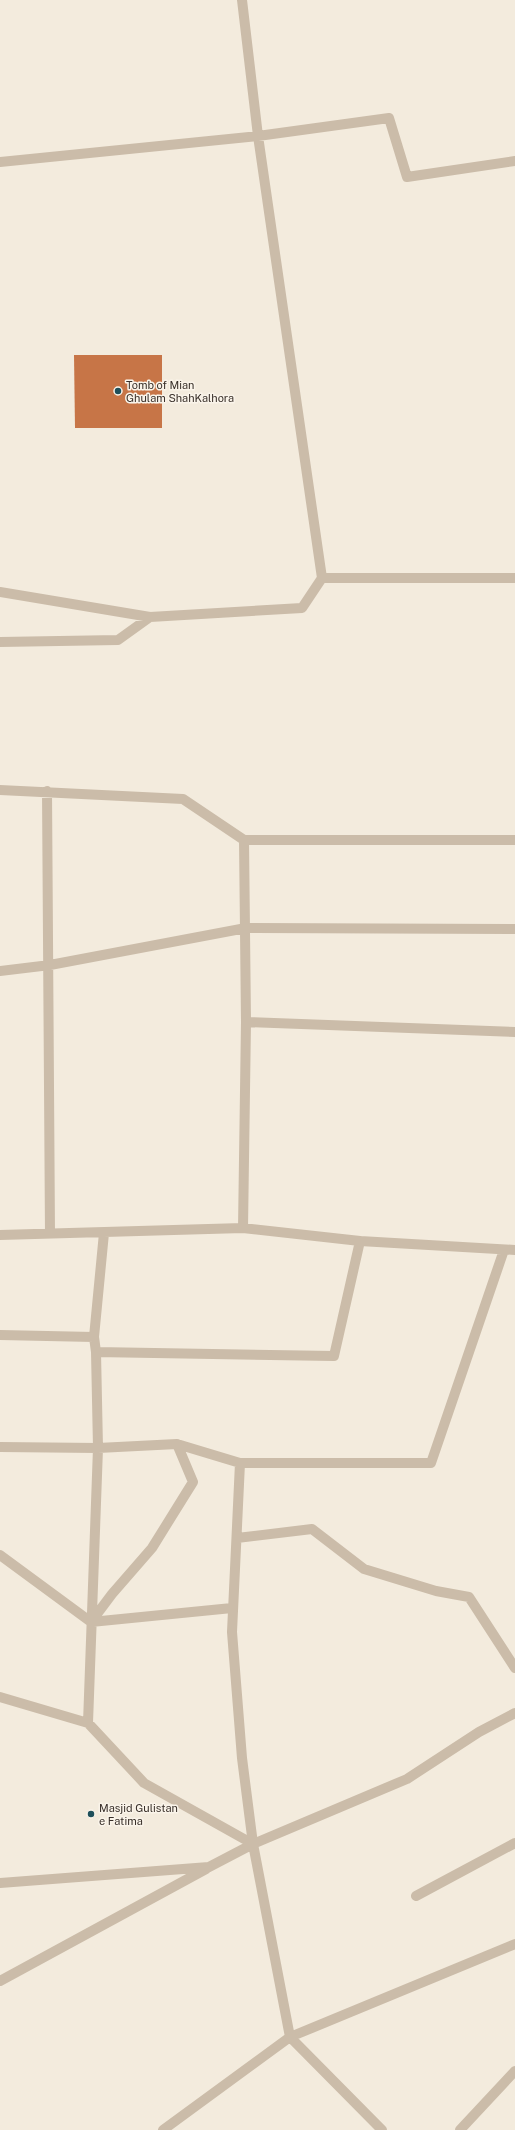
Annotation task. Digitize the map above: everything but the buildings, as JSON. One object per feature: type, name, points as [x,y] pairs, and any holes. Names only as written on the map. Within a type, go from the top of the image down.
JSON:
[{"type":"street","points":[[0,592],[150,617],[302,608],[322,578],[258,136],[242,0]]},
{"type":"street","points":[[0,162],[258,136],[389,118],[407,177],[515,161]]},
{"type":"street","points":[[322,578],[515,578]]},
{"type":"street","points":[[0,642],[118,640],[150,617]]},
{"type":"street","points":[[0,790],[47,791],[183,799],[244,840],[515,840]]},
{"type":"street","points":[[47,791],[50,965],[50,1234]]},
{"type":"street","points":[[243,1228],[246,1022],[244,840]]},
{"type":"street","points":[[0,971],[50,965],[246,928],[515,929]]},
{"type":"street","points":[[246,1022],[515,1032]]},
{"type":"street","points":[[0,1235],[243,1228],[360,1241],[515,1250]]},
{"type":"street","points":[[88,1723],[98,1448],[96,1352],[94,1337],[104,1233]]},
{"type":"street","points":[[96,1352],[334,1356],[360,1241]]},
{"type":"street","points":[[0,1446],[98,1448],[177,1444],[240,1464],[431,1463],[504,1250]]},
{"type":"street","points":[[0,1335],[94,1337]]},
{"type":"street","points":[[91,1622],[112,1594],[152,1548],[193,1482],[177,1444]]},
{"type":"street","points":[[240,1464],[232,1632],[241,1750],[253,1844],[290,2037],[382,2130]]},
{"type":"street","points":[[237,1538],[312,1530],[364,1569],[436,1591],[469,1597],[515,1668]]},
{"type":"street","points":[[0,1555],[91,1622],[232,1608]]},
{"type":"street","points":[[0,1697],[88,1723],[144,1783],[253,1844]]},
{"type":"street","points":[[0,1982],[253,1844],[407,1779],[479,1732],[515,1713]]},
{"type":"street","points":[[416,1896],[515,1843]]},
{"type":"street","points":[[0,1882],[209,1867]]},
{"type":"street","points":[[163,2130],[290,2037],[515,1944]]},
{"type":"street","points":[[460,2130],[515,2070]]},
{"type":"place","name":"Tomb of Mian Ghulam ShahKalhora","points":[[118,391]]},
{"type":"place","name":"Masjid Gulistan e Fatima","points":[[91,1814]]}]
